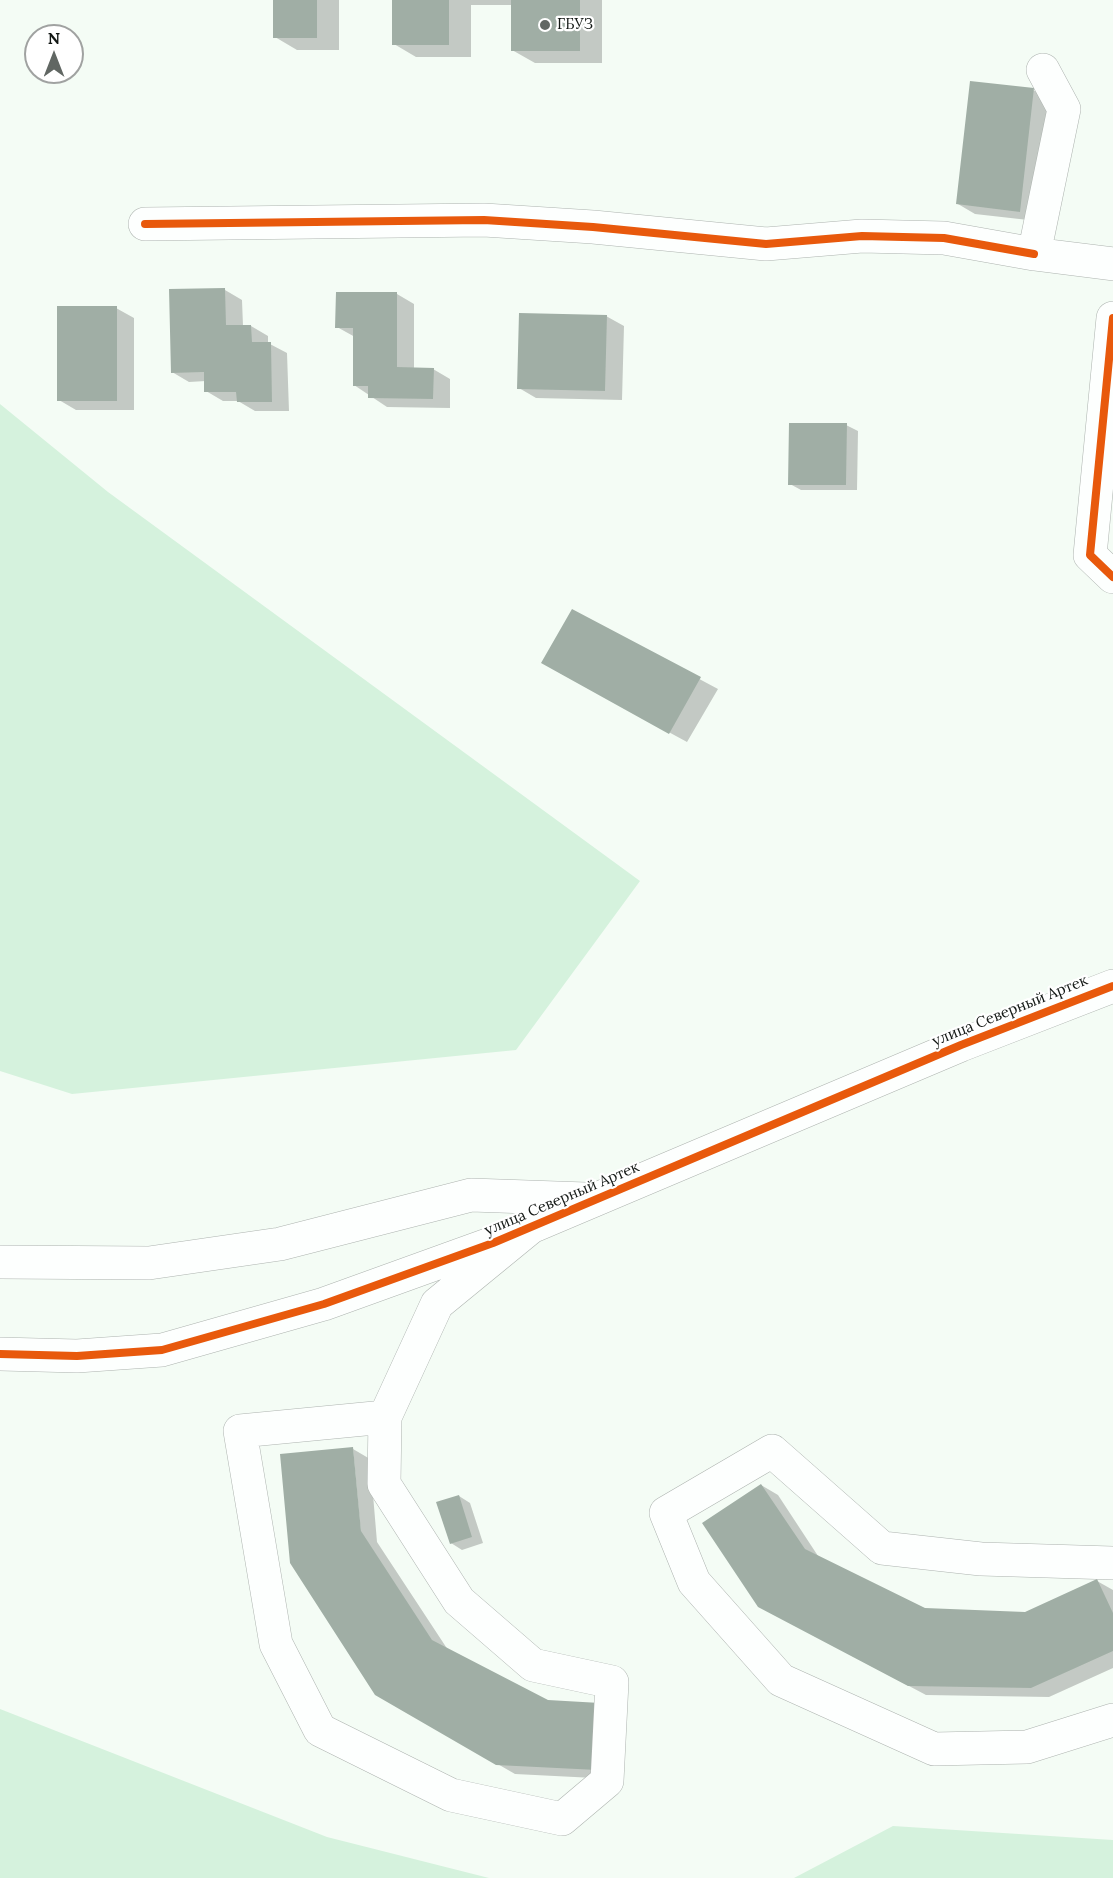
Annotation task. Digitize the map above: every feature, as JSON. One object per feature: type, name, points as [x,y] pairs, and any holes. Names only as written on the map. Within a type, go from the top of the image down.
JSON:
[{"type":"street","points":[[1034,254],[1064,109],[1043,70]]},
{"type":"street","points":[[145,224],[484,220],[766,243],[862,236],[944,237],[1034,254],[1113,264]]},
{"type":"street","points":[[1113,318],[1090,555],[1113,577]]},
{"type":"street","name":"улица Северный Артек","points":[[0,1354],[78,1356],[162,1350],[324,1304],[531,1227],[961,1045],[1113,986]]},
{"type":"street","name":"улица Северный Артек","points":[[0,1262],[160,1262],[280,1244],[471,1195],[597,1199]]},
{"type":"street","points":[[385,1417],[240,1431],[276,1644],[320,1730],[451,1795],[562,1819],[607,1781],[612,1682],[533,1665],[459,1601],[384,1484],[385,1417],[437,1304],[531,1227]]},
{"type":"street","points":[[1113,1563],[981,1559],[882,1548],[772,1451],[666,1513],[694,1582],[781,1680],[934,1749],[1027,1747],[1113,1720]]},
{"type":"green space","points":[[0,404],[108,492],[640,881],[516,1050],[72,1094],[0,1071]]},
{"type":"green space","points":[[0,1709],[327,1837],[489,1878],[0,1878]]},
{"type":"green space","points":[[893,1826],[1113,1840],[1113,1878],[794,1878]]},
{"type":"building","points":[[273,0],[317,0],[317,38],[273,38]]},
{"type":"building","points":[[392,0],[449,0],[449,45],[392,45]]},
{"type":"building","name":"ГБУЗ","points":[[511,0],[580,0],[580,51],[511,51]]},
{"type":"building","points":[[970,81],[1034,88],[1020,212],[956,204]]},
{"type":"building","points":[[225,288],[226,325],[251,325],[252,342],[271,342],[272,402],[237,402],[236,392],[204,392],[204,372],[171,373],[169,289]]},
{"type":"building","points":[[336,292],[397,292],[397,367],[434,368],[433,399],[368,398],[368,386],[353,386],[353,328],[335,328]]},
{"type":"building","points":[[57,306],[117,306],[117,401],[57,401]]},
{"type":"building","points":[[519,313],[607,315],[605,391],[517,389]]},
{"type":"building","points":[[789,423],[847,423],[846,485],[788,485]]},
{"type":"building","points":[[572,609],[701,677],[669,734],[541,663]]},
{"type":"building","points":[[353,1447],[361,1531],[432,1640],[548,1700],[600,1703],[597,1770],[496,1765],[375,1695],[290,1563],[280,1454]]},
{"type":"building","points":[[761,1484],[805,1549],[925,1608],[1025,1612],[1097,1579],[1113,1613],[1113,1651],[1031,1688],[908,1686],[758,1607],[702,1523]]},
{"type":"building","points":[[459,1495],[472,1537],[450,1544],[436,1502]]},
{"type":"cycle path","points":[[145,224],[484,220],[593,227],[766,244],[862,236],[944,238],[1034,254]]},
{"type":"cycle path","points":[[1113,318],[1090,555],[1113,577]]},
{"type":"cycle path","points":[[0,1354],[77,1356],[162,1350],[324,1304],[493,1243],[961,1045],[1113,986]]},
{"type":"place","name":"ГБУЗ","points":[[545,25]]}]
